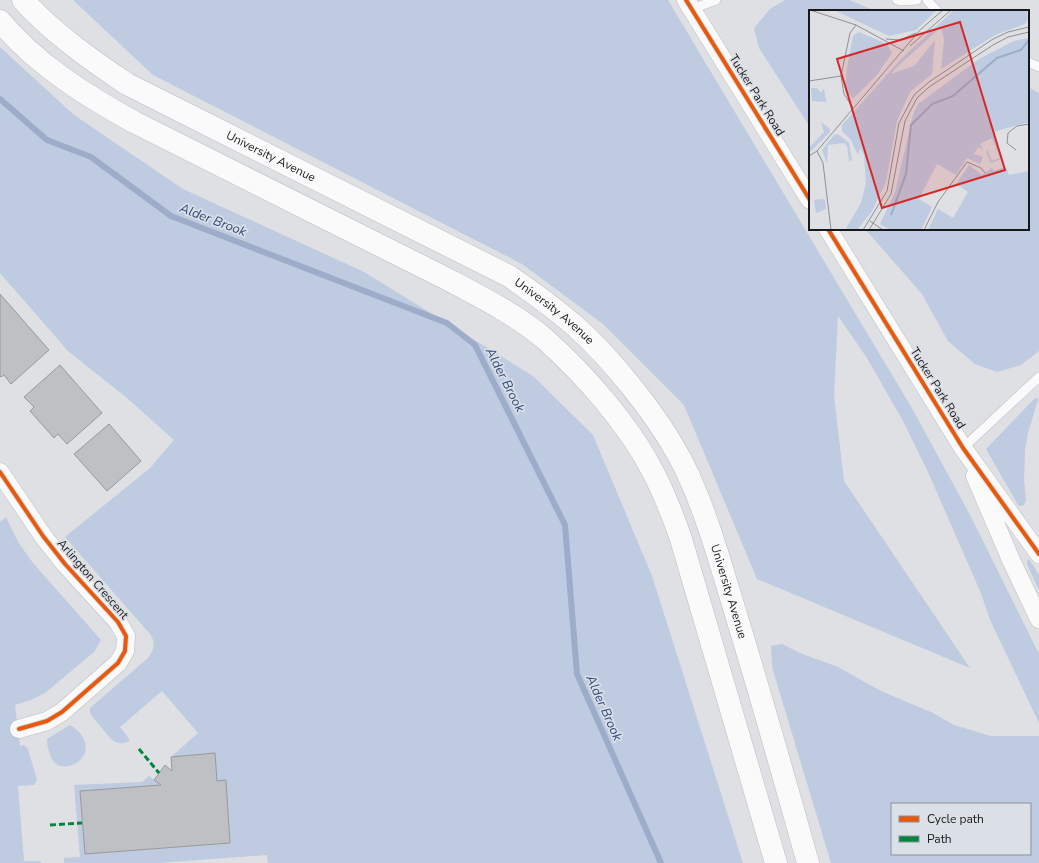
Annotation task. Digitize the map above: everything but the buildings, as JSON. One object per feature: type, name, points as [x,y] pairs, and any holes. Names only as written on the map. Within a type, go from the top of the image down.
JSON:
[{"type":"main road","name":"University Avenue","points":[[23,0],[32,10],[96,64],[128,84],[509,276],[541,298],[575,326],[604,357],[632,388],[658,423],[683,463],[701,506],[715,546],[762,702],[808,863]]},
{"type":"main road","points":[[0,21],[11,34],[36,56],[68,82],[99,103],[482,297],[511,315],[545,340],[605,401],[653,470],[667,501],[681,539],[776,863]]},
{"type":"street","name":"Tucker Park Road","points":[[689,4],[809,198]]},
{"type":"street","name":"Tucker Park Road","points":[[829,230],[963,448],[1039,554]]},
{"type":"street","name":"Tucker Park Road","points":[[963,448],[1011,560],[1039,619]]},
{"type":"street","name":"Arlington Crescent","points":[[0,472],[43,536],[65,564],[118,622],[126,636],[126,651],[118,663],[62,712],[47,721],[19,729]]},
{"type":"lane","points":[[689,4],[716,0]]},
{"type":"lane","points":[[896,0],[917,0]]},
{"type":"lane","points":[[927,0],[936,10]]},
{"type":"lane","points":[[1029,62],[1039,67]]},
{"type":"lane","points":[[963,448],[1039,378]]},
{"type":"shaded area","points":[[73,0],[668,0],[913,410],[970,515],[1039,654],[1039,723],[991,622],[980,591],[928,472],[903,421],[867,358],[838,316],[834,396],[844,481],[970,668],[757,579],[684,405],[603,324],[522,264],[153,75]]},
{"type":"shaded area","points":[[785,0],[849,0],[874,10],[809,10],[809,125],[759,48],[754,28],[770,9]]},
{"type":"shaded area","points":[[0,47],[74,115],[183,189],[364,272],[533,376],[593,435],[652,576],[743,863],[268,863],[267,855],[158,863],[64,863],[64,858],[80,857],[74,785],[142,782],[149,776],[161,785],[80,791],[85,854],[230,843],[226,781],[217,781],[215,753],[171,757],[198,733],[162,691],[120,727],[130,740],[125,742],[118,743],[111,739],[90,713],[90,708],[148,658],[152,652],[154,643],[150,634],[65,537],[150,468],[174,440],[127,398],[68,351],[0,273]]},
{"type":"shaded area","points":[[1029,88],[1039,93],[1039,351],[1021,365],[997,372],[975,364],[948,341],[922,294],[866,230],[1029,230]]},
{"type":"shaded area","points":[[1035,398],[1038,400],[1028,433],[1025,449],[1024,480],[1026,501],[1024,505],[1020,506],[1018,505],[986,449]]},
{"type":"shaded area","points":[[6,517],[18,542],[33,563],[101,640],[94,652],[45,693],[31,700],[15,705],[20,746],[24,745],[28,749],[37,780],[34,785],[18,786],[24,861],[40,861],[41,863],[0,863],[0,522]]},
{"type":"shaded area","points":[[1029,559],[1039,575],[1039,590],[1027,564]]},
{"type":"shaded area","points":[[782,644],[800,653],[838,667],[881,691],[933,713],[954,725],[991,736],[1039,736],[1039,863],[831,863],[772,667],[771,646]]},
{"type":"shaded area","points":[[70,725],[82,735],[86,745],[84,754],[79,761],[71,766],[62,766],[55,763],[49,752],[47,739]]},
{"type":"waterway","name":"Alder Brook","points":[[0,99],[47,140],[91,157],[171,216],[447,323],[475,345],[565,525],[577,674],[661,863]]},
{"type":"marked path","points":[[139,749],[159,773]]},
{"type":"marked path","points":[[50,825],[82,823]]},
{"type":"cycle path","points":[[686,0],[809,198]]},
{"type":"cycle path","points":[[829,230],[963,448],[1039,554]]},
{"type":"cycle path","points":[[0,472],[43,536],[65,564],[118,622],[126,636],[125,651],[118,663],[62,712],[47,721],[19,729]]}]
